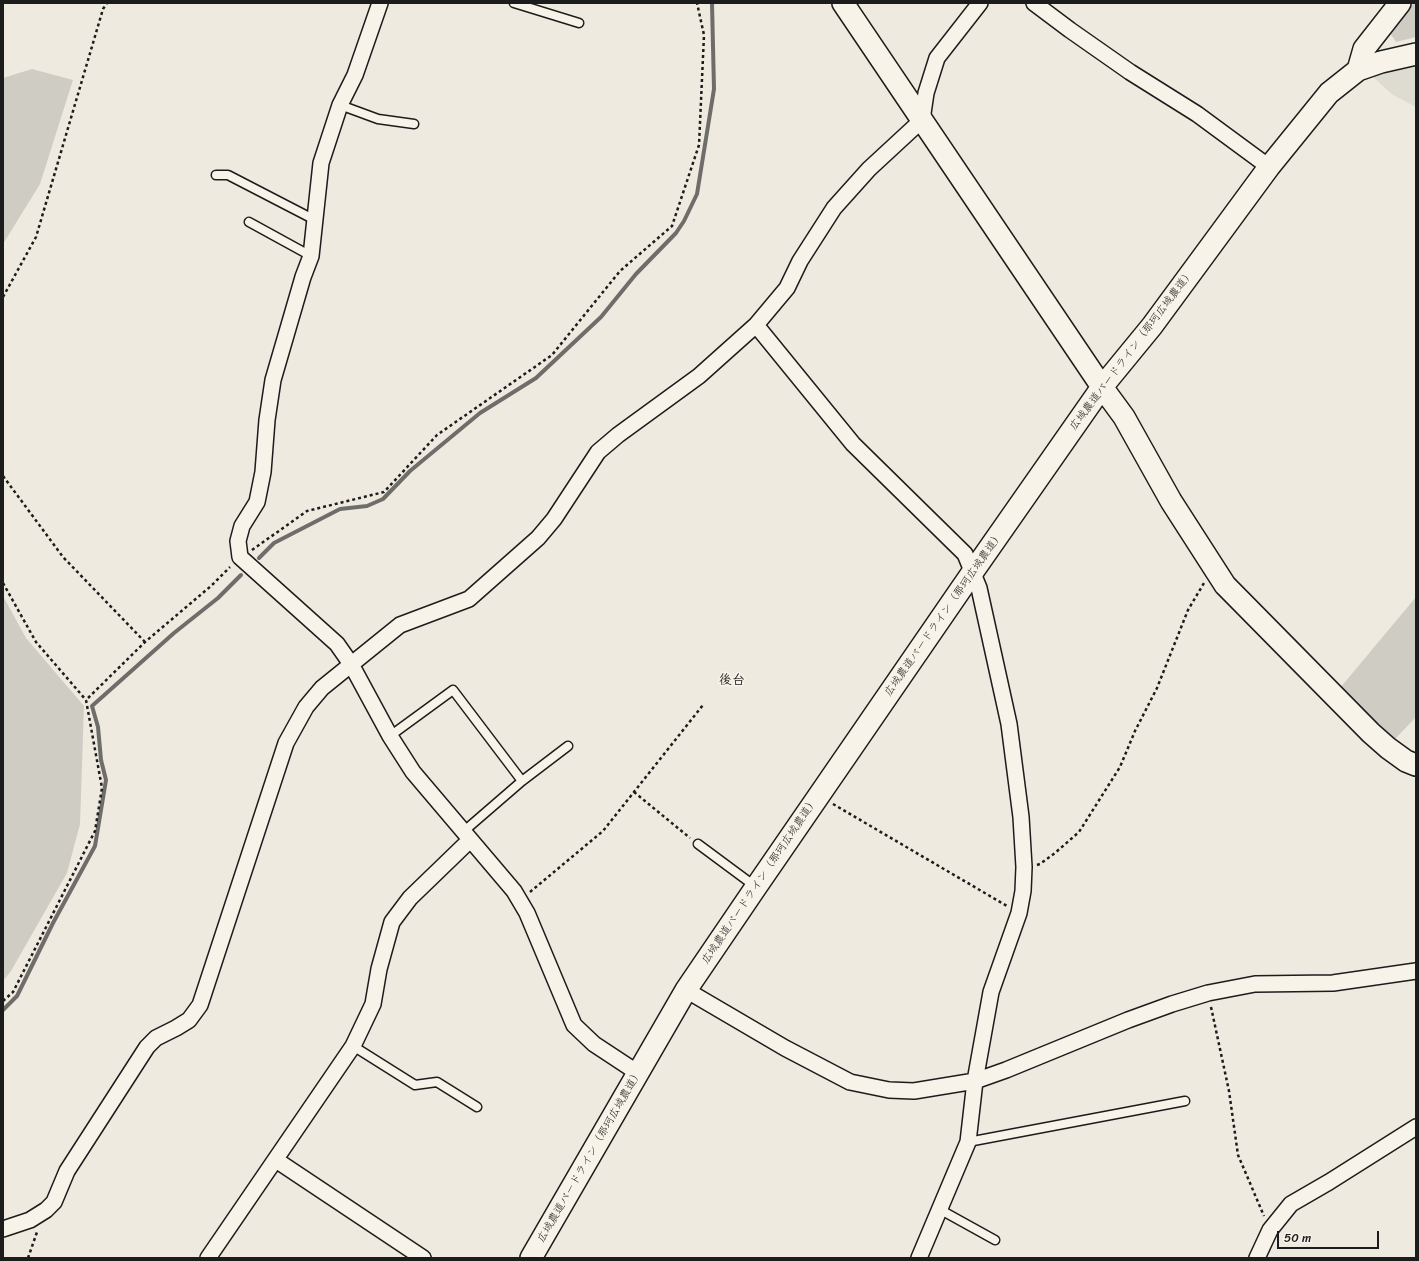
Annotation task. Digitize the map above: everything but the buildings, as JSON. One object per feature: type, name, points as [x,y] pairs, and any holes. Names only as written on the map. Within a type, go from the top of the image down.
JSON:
[{"type":"street","points":[[380,3],[355,75],[340,105],[321,163],[311,256],[303,277],[273,380],[257,502],[242,526],[238,541],[246,554],[337,644],[351,664],[390,736],[413,772],[514,891],[527,913],[574,1025],[594,1044],[638,1073]]},
{"type":"street","points":[[843,3],[1102,387],[1124,417],[1171,501],[1225,584],[1371,733],[1406,761],[1416,765]]},
{"type":"street","points":[[3,1229],[30,1220],[46,1210],[54,1202],[67,1171],[147,1047],[156,1038],[190,1020],[200,1005],[286,743],[306,707],[322,688],[400,625],[469,599],[538,538],[554,519],[598,452],[618,435],[699,376],[756,325],[787,288],[800,261],[834,208],[870,169],[922,120],[926,93],[937,58],[980,3]]},
{"type":"street","points":[[1034,3],[1130,72],[1203,119],[1269,167]]},
{"type":"street","points":[[1358,70],[1364,49],[1400,3]]},
{"type":"street","name":"広域農道バードライン（那珂広域農道）","points":[[531,1258],[686,990],[818,796],[1102,387],[1152,326],[1269,167],[1329,93],[1358,70],[1381,62],[1416,54]]},
{"type":"street","points":[[756,325],[853,444],[966,554],[979,588],[1009,724],[1021,817],[1024,867],[1023,891],[1019,913],[991,992],[975,1081],[968,1142],[919,1258]]},
{"type":"street","points":[[208,1258],[353,1046],[373,1004],[379,969],[392,922],[410,898],[466,836]]},
{"type":"street","points":[[686,990],[785,1048],[850,1082],[889,1090],[914,1091],[975,1081],[1006,1070],[1128,1020],[1208,993],[1255,984],[1333,983],[1416,971]]},
{"type":"street","points":[[1257,1258],[1270,1230],[1291,1204],[1416,1128]]},
{"type":"street","points":[[276,1160],[423,1258]]},
{"type":"lane","points":[[514,3],[579,23]]},
{"type":"lane","points":[[340,105],[378,119],[414,124]]},
{"type":"lane","points":[[216,175],[228,175],[315,220]]},
{"type":"lane","points":[[250,222],[311,256]]},
{"type":"lane","points":[[390,736],[453,690],[522,781]]},
{"type":"lane","points":[[466,836],[522,781],[568,746]]},
{"type":"lane","points":[[698,844],[756,887]]},
{"type":"lane","points":[[353,1046],[415,1086],[436,1082],[477,1106]]},
{"type":"lane","points":[[968,1142],[1185,1101]]},
{"type":"lane","points":[[939,1210],[995,1240]]},
{"type":"path","points":[[3,297],[36,238],[103,10],[107,3]]},
{"type":"path","points":[[86,700],[145,642],[246,554],[307,511],[384,492],[437,435],[552,355],[620,271],[672,226],[699,145],[704,35],[697,3]]},
{"type":"path","points":[[3,476],[63,557],[145,642]]},
{"type":"path","points":[[1024,867],[1040,864],[1079,832],[1120,767],[1135,731],[1157,688],[1188,610],[1205,581],[1215,569]]},
{"type":"path","points":[[3,583],[36,642],[86,700],[102,788],[95,831],[13,992],[3,1001]]},
{"type":"path","points":[[520,901],[603,831],[703,706]]},
{"type":"path","points":[[634,792],[698,844]]},
{"type":"path","points":[[818,796],[1019,913]]},
{"type":"path","points":[[1208,993],[1229,1091],[1238,1155],[1270,1230]]},
{"type":"shaded area","points":[[1414,3],[1416,3],[1416,37],[1396,42],[1390,33]]},
{"type":"shaded area","points":[[1416,61],[1416,107],[1393,95],[1373,77],[1394,65]]},
{"type":"shaded area","points":[[32,69],[73,80],[40,184],[3,244],[3,78]]},
{"type":"shaded area","points":[[3,596],[26,638],[84,706],[80,824],[67,873],[11,971],[3,981]]},
{"type":"shaded area","points":[[1416,597],[1416,717],[1395,739],[1340,688]]},
{"type":"waterway","points":[[259,558],[274,543],[340,509],[367,506],[383,499],[410,471],[480,413],[536,378],[601,317],[636,274],[676,233],[684,221],[697,194],[714,89],[712,3]]},
{"type":"waterway","points":[[3,1010],[17,996],[53,923],[95,846],[106,780],[101,760],[98,727],[92,706],[174,633],[218,598],[241,575]]},
{"type":"district","name":"後台","points":[[732,681]]}]
